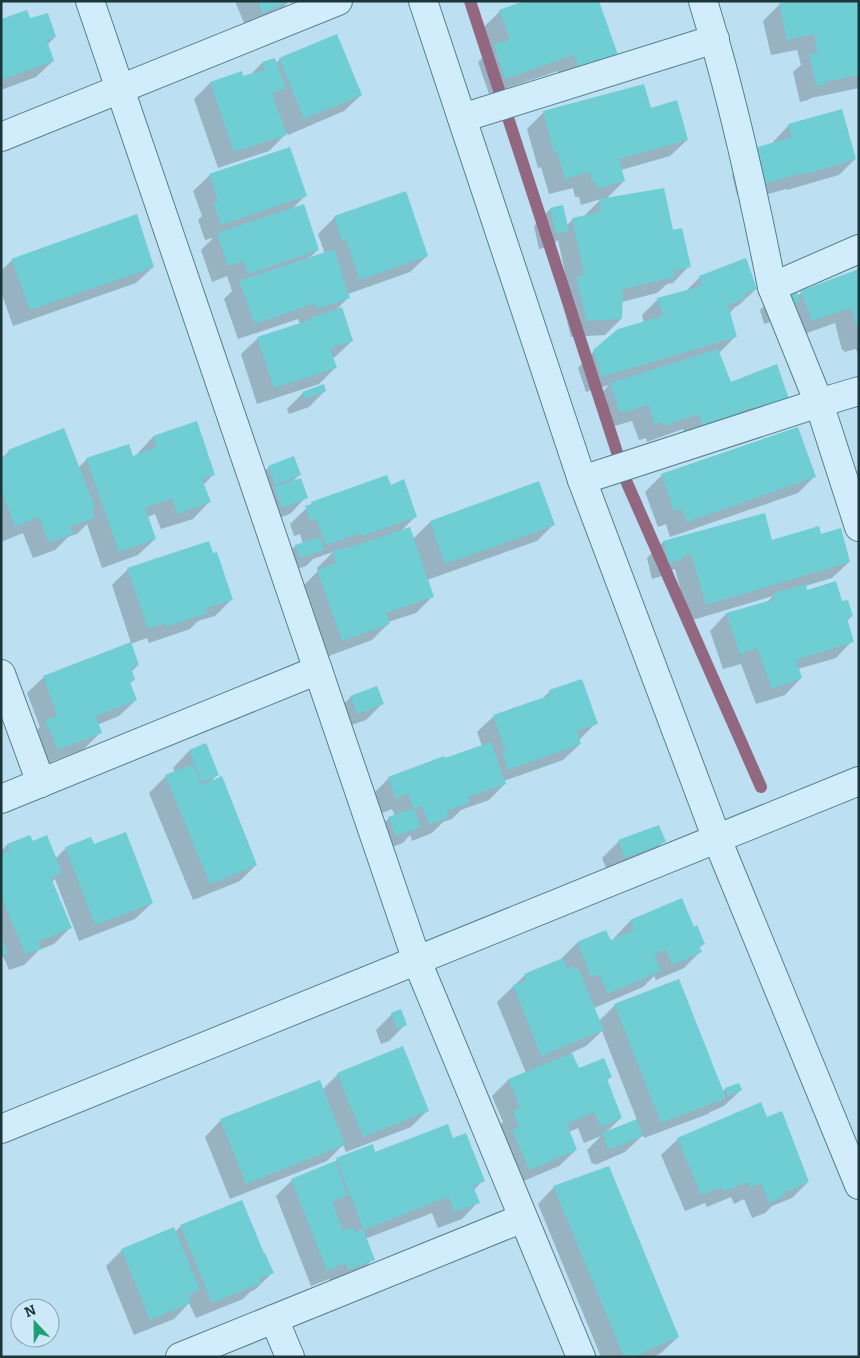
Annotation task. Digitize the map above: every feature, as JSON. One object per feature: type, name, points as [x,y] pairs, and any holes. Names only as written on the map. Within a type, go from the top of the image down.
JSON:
[{"type":"street","points":[[90,1],[417,960],[581,1357]]},
{"type":"street","points":[[1,137],[338,1]]},
{"type":"street","points":[[423,1],[582,480],[717,839],[859,1184]]},
{"type":"street","points":[[703,1],[736,116],[772,287],[819,404],[859,527]]},
{"type":"street","points":[[462,118],[715,39]]},
{"type":"street","points":[[772,287],[859,249]]},
{"type":"street","points":[[582,480],[859,391]]},
{"type":"street","points":[[1,799],[318,670]]},
{"type":"street","points":[[1,674],[41,783]]},
{"type":"street","points":[[1,1129],[859,781]]},
{"type":"street","points":[[180,1357],[524,1218]]},
{"type":"street","points":[[274,1319],[290,1357]]},
{"type":"building","points":[[258,1],[291,1],[262,13]]},
{"type":"building","points":[[524,1],[599,1],[619,58],[580,72],[574,55],[505,79],[494,45],[510,39],[499,10]]},
{"type":"building","points":[[790,1],[859,1],[859,75],[825,82],[826,84],[816,86],[809,54],[817,52],[814,34],[787,40],[779,3]]},
{"type":"building","points":[[27,10],[30,18],[48,13],[56,37],[47,40],[54,61],[1,80],[1,19]]},
{"type":"building","points":[[337,34],[362,95],[304,119],[279,58]]},
{"type":"building","points":[[275,58],[286,88],[272,93],[287,135],[234,152],[210,82],[242,71],[243,76],[264,70],[262,62]]},
{"type":"building","points":[[644,84],[651,108],[677,100],[688,140],[619,159],[625,181],[597,189],[595,181],[592,182],[589,172],[565,179],[557,152],[554,153],[543,111]]},
{"type":"building","points":[[842,109],[856,159],[803,175],[803,173],[759,185],[748,150],[792,137],[788,124]]},
{"type":"building","points":[[290,147],[307,196],[221,225],[213,202],[218,201],[209,174]]},
{"type":"building","points":[[664,188],[673,230],[682,228],[691,267],[674,271],[675,277],[623,289],[622,319],[587,321],[576,277],[584,274],[572,218],[601,212],[599,199]]},
{"type":"building","points":[[406,191],[428,256],[360,280],[346,240],[342,241],[334,216]]},
{"type":"building","points":[[304,204],[319,250],[248,274],[243,261],[228,266],[217,233]]},
{"type":"building","points":[[563,205],[569,231],[556,234],[550,208]]},
{"type":"building","points":[[137,214],[154,267],[30,310],[11,259]]},
{"type":"building","points":[[334,249],[350,298],[316,309],[315,303],[255,324],[239,281]]},
{"type":"building","points":[[746,258],[757,289],[744,294],[746,298],[728,305],[737,337],[602,377],[593,350],[618,329],[663,316],[657,298],[702,286],[699,276]]},
{"type":"building","points":[[859,269],[859,334],[851,308],[812,321],[800,291]]},
{"type":"building","points":[[795,286],[800,302],[780,308]]},
{"type":"building","points":[[342,307],[353,341],[330,348],[337,368],[274,388],[257,337],[310,320],[310,318]]},
{"type":"building","points":[[718,349],[731,382],[777,364],[789,399],[754,411],[753,407],[731,416],[732,420],[703,426],[699,414],[664,426],[662,422],[655,425],[648,405],[620,413],[610,383]]},
{"type":"building","points":[[324,384],[326,391],[305,399],[302,392]]},
{"type":"building","points":[[197,421],[215,475],[202,479],[211,502],[177,514],[172,498],[145,508],[156,539],[119,552],[86,458],[129,444],[133,456],[156,447],[153,436]]},
{"type":"building","points":[[798,427],[816,477],[687,522],[682,509],[674,511],[661,474]]},
{"type":"building","points":[[64,428],[95,507],[92,509],[95,518],[70,527],[73,534],[49,543],[39,517],[15,527],[1,489],[1,457],[10,454],[8,450]]},
{"type":"building","points":[[294,456],[301,475],[275,485],[268,466]]},
{"type":"building","points":[[387,475],[391,485],[404,479],[417,517],[362,536],[361,533],[326,545],[316,519],[311,521],[305,506],[312,504],[311,502]]},
{"type":"building","points":[[301,478],[308,498],[282,508],[274,487]]},
{"type":"building","points":[[539,481],[555,525],[445,564],[430,521]]},
{"type":"building","points":[[765,513],[772,540],[819,526],[821,534],[841,528],[850,562],[706,605],[691,554],[669,564],[663,541]]},
{"type":"building","points":[[410,527],[434,597],[386,613],[390,624],[342,641],[317,570],[336,563],[333,551],[348,548]]},
{"type":"building","points":[[320,537],[324,550],[300,558],[295,545]]},
{"type":"building","points":[[209,541],[213,553],[217,552],[233,600],[206,608],[207,613],[166,627],[164,623],[148,629],[127,568]]},
{"type":"building","points":[[836,581],[842,601],[848,600],[853,616],[847,618],[854,642],[796,660],[802,678],[772,689],[757,648],[740,654],[726,613],[775,599],[774,593],[806,584],[807,590]]},
{"type":"building","points":[[131,642],[139,665],[131,668],[135,680],[130,682],[137,700],[96,716],[102,733],[58,750],[45,720],[57,716],[43,676]]},
{"type":"building","points":[[582,679],[598,724],[577,731],[581,744],[508,770],[502,752],[505,751],[493,715],[551,695],[549,690]]},
{"type":"building","points":[[377,686],[384,704],[357,714],[350,696]]},
{"type":"building","points":[[491,742],[506,784],[468,797],[470,802],[447,811],[449,817],[429,825],[422,806],[414,809],[421,827],[396,836],[388,817],[414,808],[408,794],[396,799],[388,777],[444,756],[445,758]]},
{"type":"building","points":[[206,743],[219,775],[202,782],[189,750]]},
{"type":"building","points":[[193,764],[201,785],[222,776],[257,865],[210,884],[165,775]]},
{"type":"building","points":[[659,825],[666,842],[625,858],[618,840]]},
{"type":"building","points":[[126,832],[153,903],[95,925],[65,847],[91,837],[94,844]]},
{"type":"building","points":[[30,835],[33,841],[47,835],[62,873],[51,878],[72,928],[38,942],[42,949],[25,954],[1,896],[1,854],[9,851],[7,844]]},
{"type":"building","points":[[682,898],[694,927],[697,925],[705,944],[699,946],[702,952],[672,965],[666,949],[654,954],[661,971],[608,994],[599,974],[591,977],[577,942],[606,930],[611,940],[634,930],[630,920]]},
{"type":"building","points":[[1,936],[8,953],[1,956]]},
{"type":"building","points":[[563,958],[567,968],[573,966],[574,970],[578,968],[604,1030],[541,1056],[513,985],[526,980],[524,974]]},
{"type":"building","points":[[679,979],[726,1098],[661,1123],[614,1004]]},
{"type":"building","points":[[401,1009],[407,1025],[397,1029],[391,1013]]},
{"type":"building","points":[[403,1046],[429,1111],[363,1137],[337,1073]]},
{"type":"building","points":[[572,1053],[579,1068],[604,1058],[612,1077],[607,1079],[622,1118],[601,1127],[594,1112],[567,1124],[577,1150],[529,1170],[512,1130],[519,1127],[513,1111],[520,1107],[508,1079]]},
{"type":"building","points":[[320,1080],[345,1145],[246,1184],[220,1119]]},
{"type":"building","points":[[739,1083],[742,1090],[728,1096],[725,1088]]},
{"type":"building","points":[[761,1102],[767,1117],[782,1111],[809,1182],[784,1193],[783,1197],[769,1203],[761,1183],[750,1188],[748,1182],[723,1192],[722,1187],[701,1195],[677,1138]]},
{"type":"building","points":[[637,1119],[643,1136],[608,1149],[602,1133]]},
{"type":"building","points":[[448,1124],[453,1138],[466,1133],[485,1181],[473,1186],[480,1203],[454,1212],[448,1197],[364,1230],[336,1158],[373,1144],[375,1152]]},
{"type":"building","points":[[335,1161],[348,1195],[332,1202],[343,1231],[353,1227],[355,1232],[363,1229],[375,1260],[348,1270],[346,1263],[327,1271],[291,1179]]},
{"type":"building","points":[[609,1166],[679,1337],[633,1357],[624,1357],[553,1186]]},
{"type":"building","points":[[242,1200],[274,1273],[259,1279],[261,1283],[212,1303],[180,1225]]},
{"type":"building","points":[[174,1227],[200,1290],[188,1295],[191,1303],[150,1320],[121,1249]]},
{"type":"waterway","points":[[470,1],[627,483],[761,787]]}]
